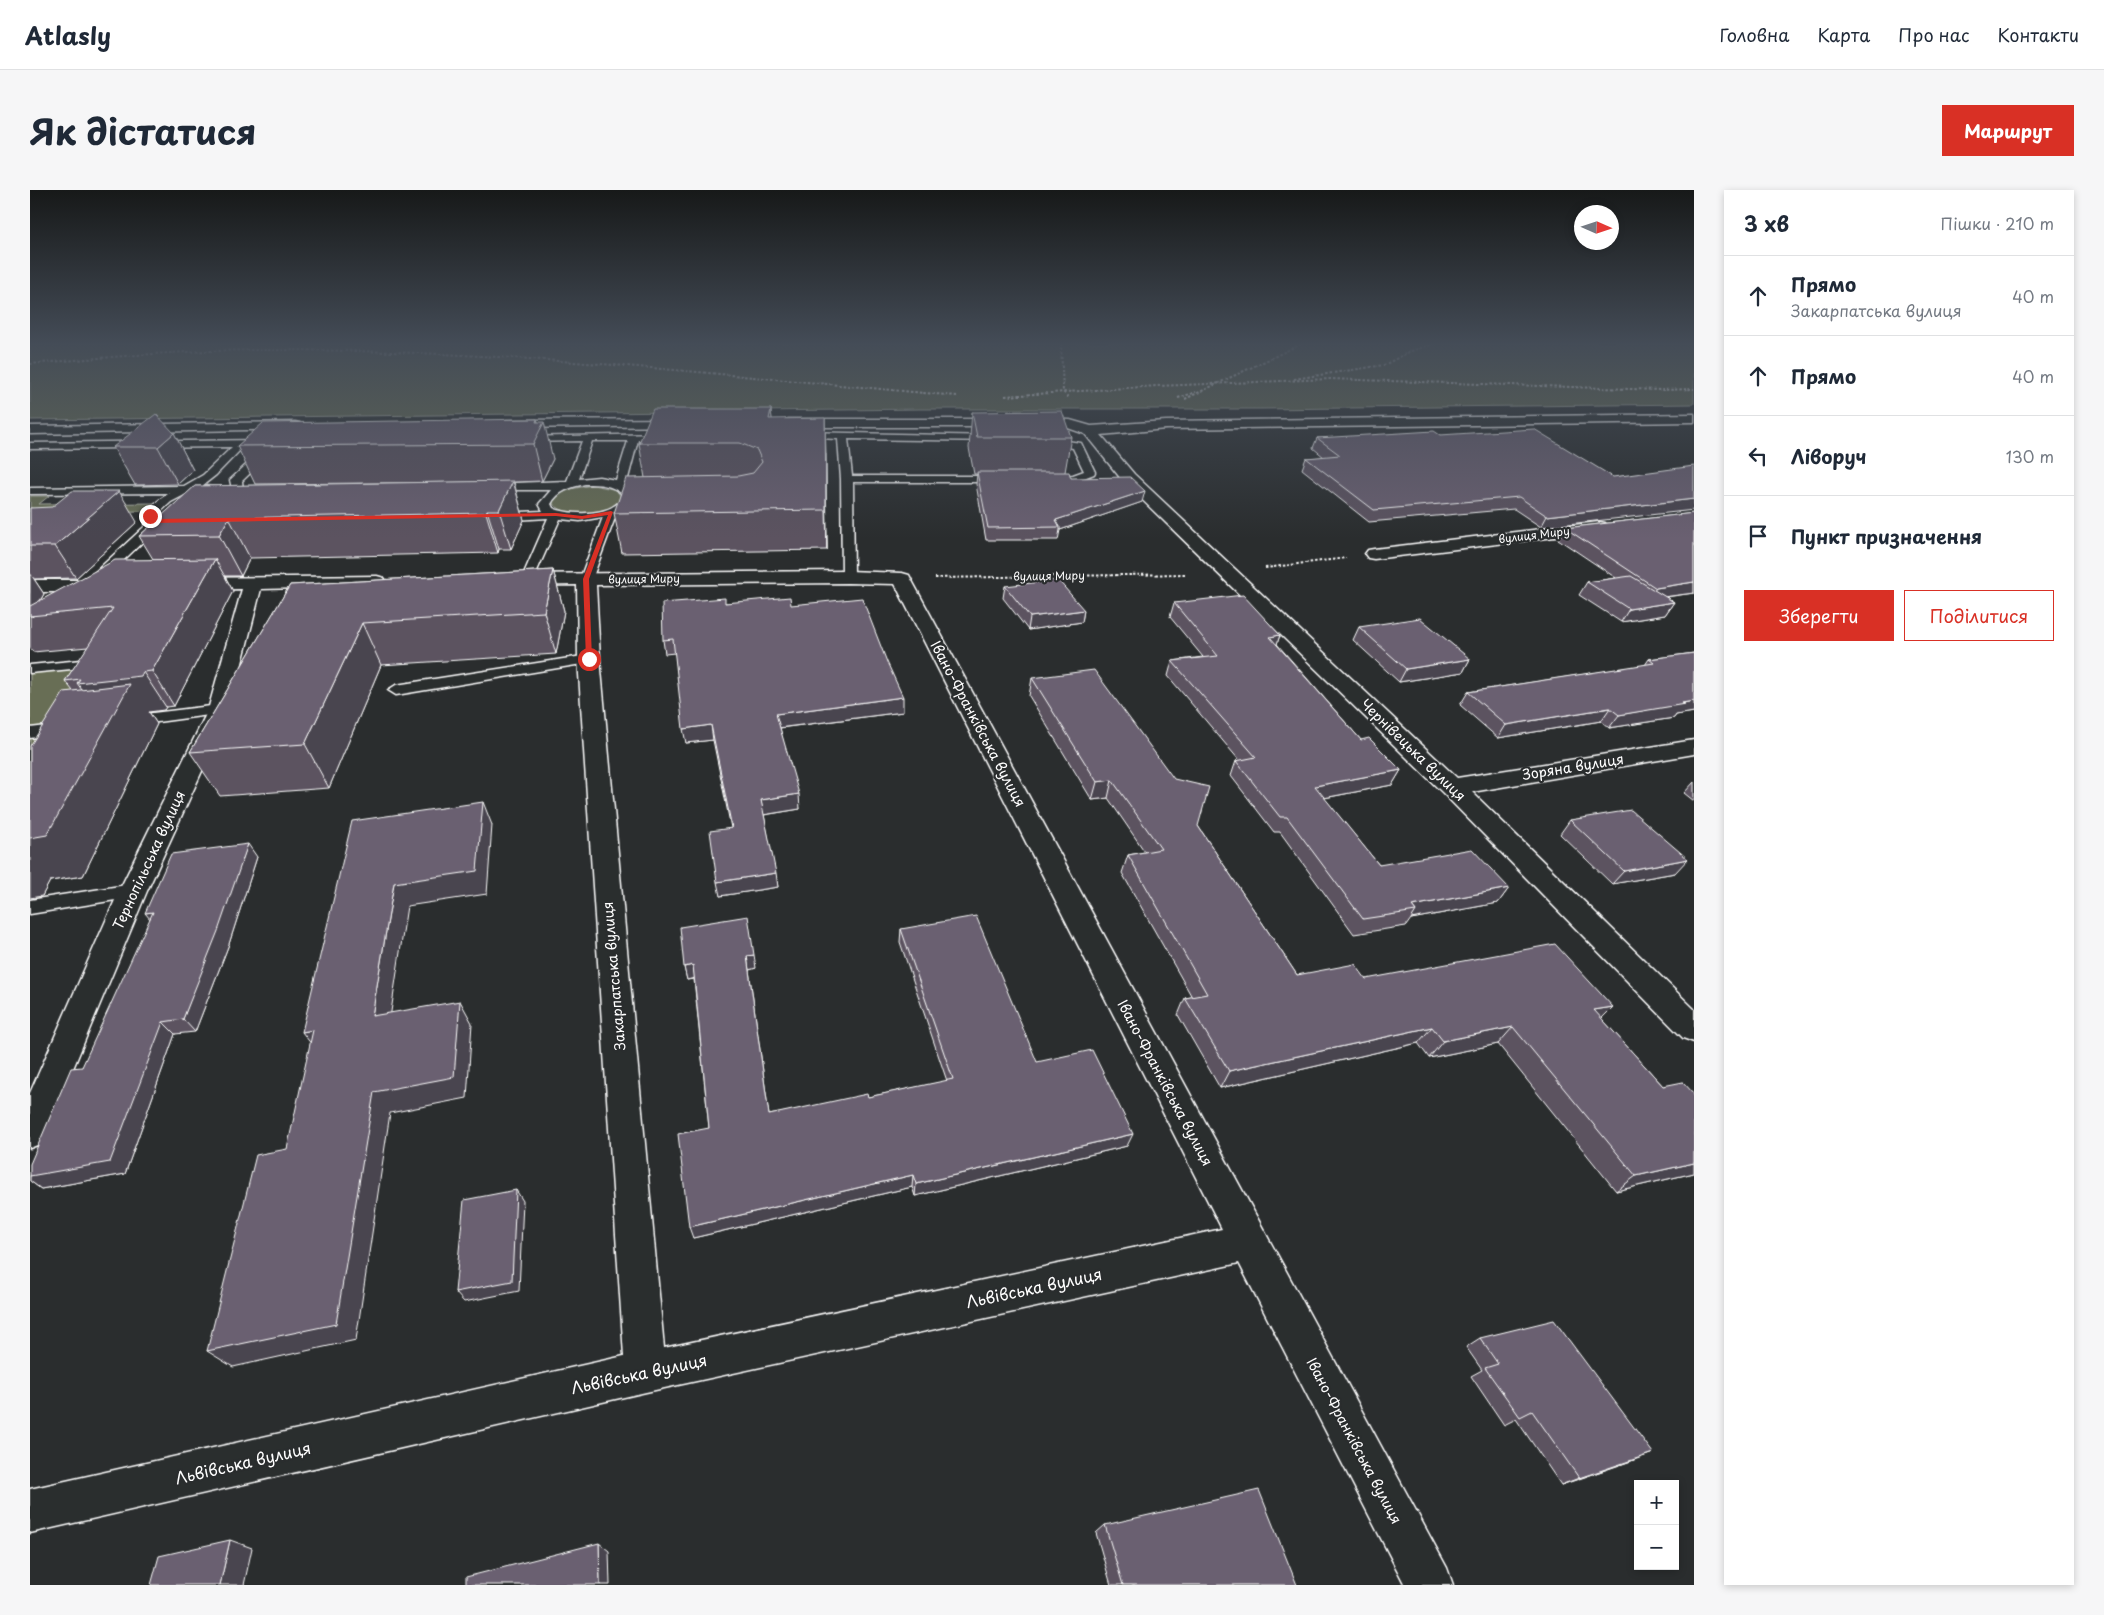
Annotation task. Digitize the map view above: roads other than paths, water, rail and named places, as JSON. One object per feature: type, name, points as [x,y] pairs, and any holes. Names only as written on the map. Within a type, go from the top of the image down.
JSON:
[{"type":"street","points":[[770,423],[1047,423],[1070,424],[1090,430],[1166,425],[1694,418]]},
{"type":"street","points":[[494,424],[701,422]]},
{"type":"street","points":[[30,430],[306,426]]},
{"type":"street","name":"Чернівецька вулиця","points":[[1090,430],[1128,477],[1452,787],[1694,1029]]},
{"type":"street","name":"вулиця Миру","points":[[1374,554],[1616,525]]},
{"type":"street","name":"вулиця Миру","points":[[498,580],[848,577],[902,579]]},
{"type":"street","name":"Закарпатська вулиця","points":[[586,579],[589,659],[646,1372]]},
{"type":"street","name":"Івано-Франківська вулиця","points":[[902,579],[1248,1242],[1430,1585]]},
{"type":"street","points":[[177,584],[400,582]]},
{"type":"street","name":"Тернопільська вулиця","points":[[30,1132],[133,891],[219,710],[253,583]]},
{"type":"street","points":[[30,586],[54,593],[88,586],[122,585]]},
{"type":"street","name":"Зоряна вулиця","points":[[1452,787],[1694,747]]},
{"type":"street","name":"Львівська вулиця","points":[[30,1511],[646,1372],[1248,1242]]},
{"type":"lane","points":[[793,436],[843,435],[1009,440]]},
{"type":"lane","points":[[843,435],[847,479],[848,577]]},
{"type":"lane","points":[[620,485],[634,437]]},
{"type":"lane","points":[[510,439],[674,437]]},
{"type":"lane","points":[[556,514],[548,510],[545,504],[552,492],[568,485],[588,438]]},
{"type":"lane","points":[[1038,441],[1077,445],[1090,472],[1083,477],[1072,479],[1042,479]]},
{"type":"lane","points":[[88,586],[149,529],[151,518],[164,501],[202,481],[242,443]]},
{"type":"lane","points":[[30,446],[275,443]]},
{"type":"lane","points":[[243,489],[236,480],[275,443]]},
{"type":"lane","points":[[847,479],[1013,479]]},
{"type":"lane","points":[[474,487],[568,485],[598,481],[620,485],[658,485]]},
{"type":"lane","points":[[586,579],[611,512],[628,501],[630,494],[620,485]]},
{"type":"lane","points":[[30,491],[243,489]]},
{"type":"lane","points":[[221,516],[240,500],[243,489]]},
{"type":"lane","points":[[489,517],[556,514],[582,518],[611,512],[650,512]]},
{"type":"lane","points":[[527,580],[556,514]]},
{"type":"lane","points":[[396,690],[589,659]]},
{"type":"lane","points":[[30,669],[92,663],[79,688]]},
{"type":"lane","points":[[113,723],[219,710]]},
{"type":"lane","points":[[56,730],[65,713]]},
{"type":"lane","points":[[30,733],[75,728]]},
{"type":"lane","points":[[30,907],[133,891]]}]
